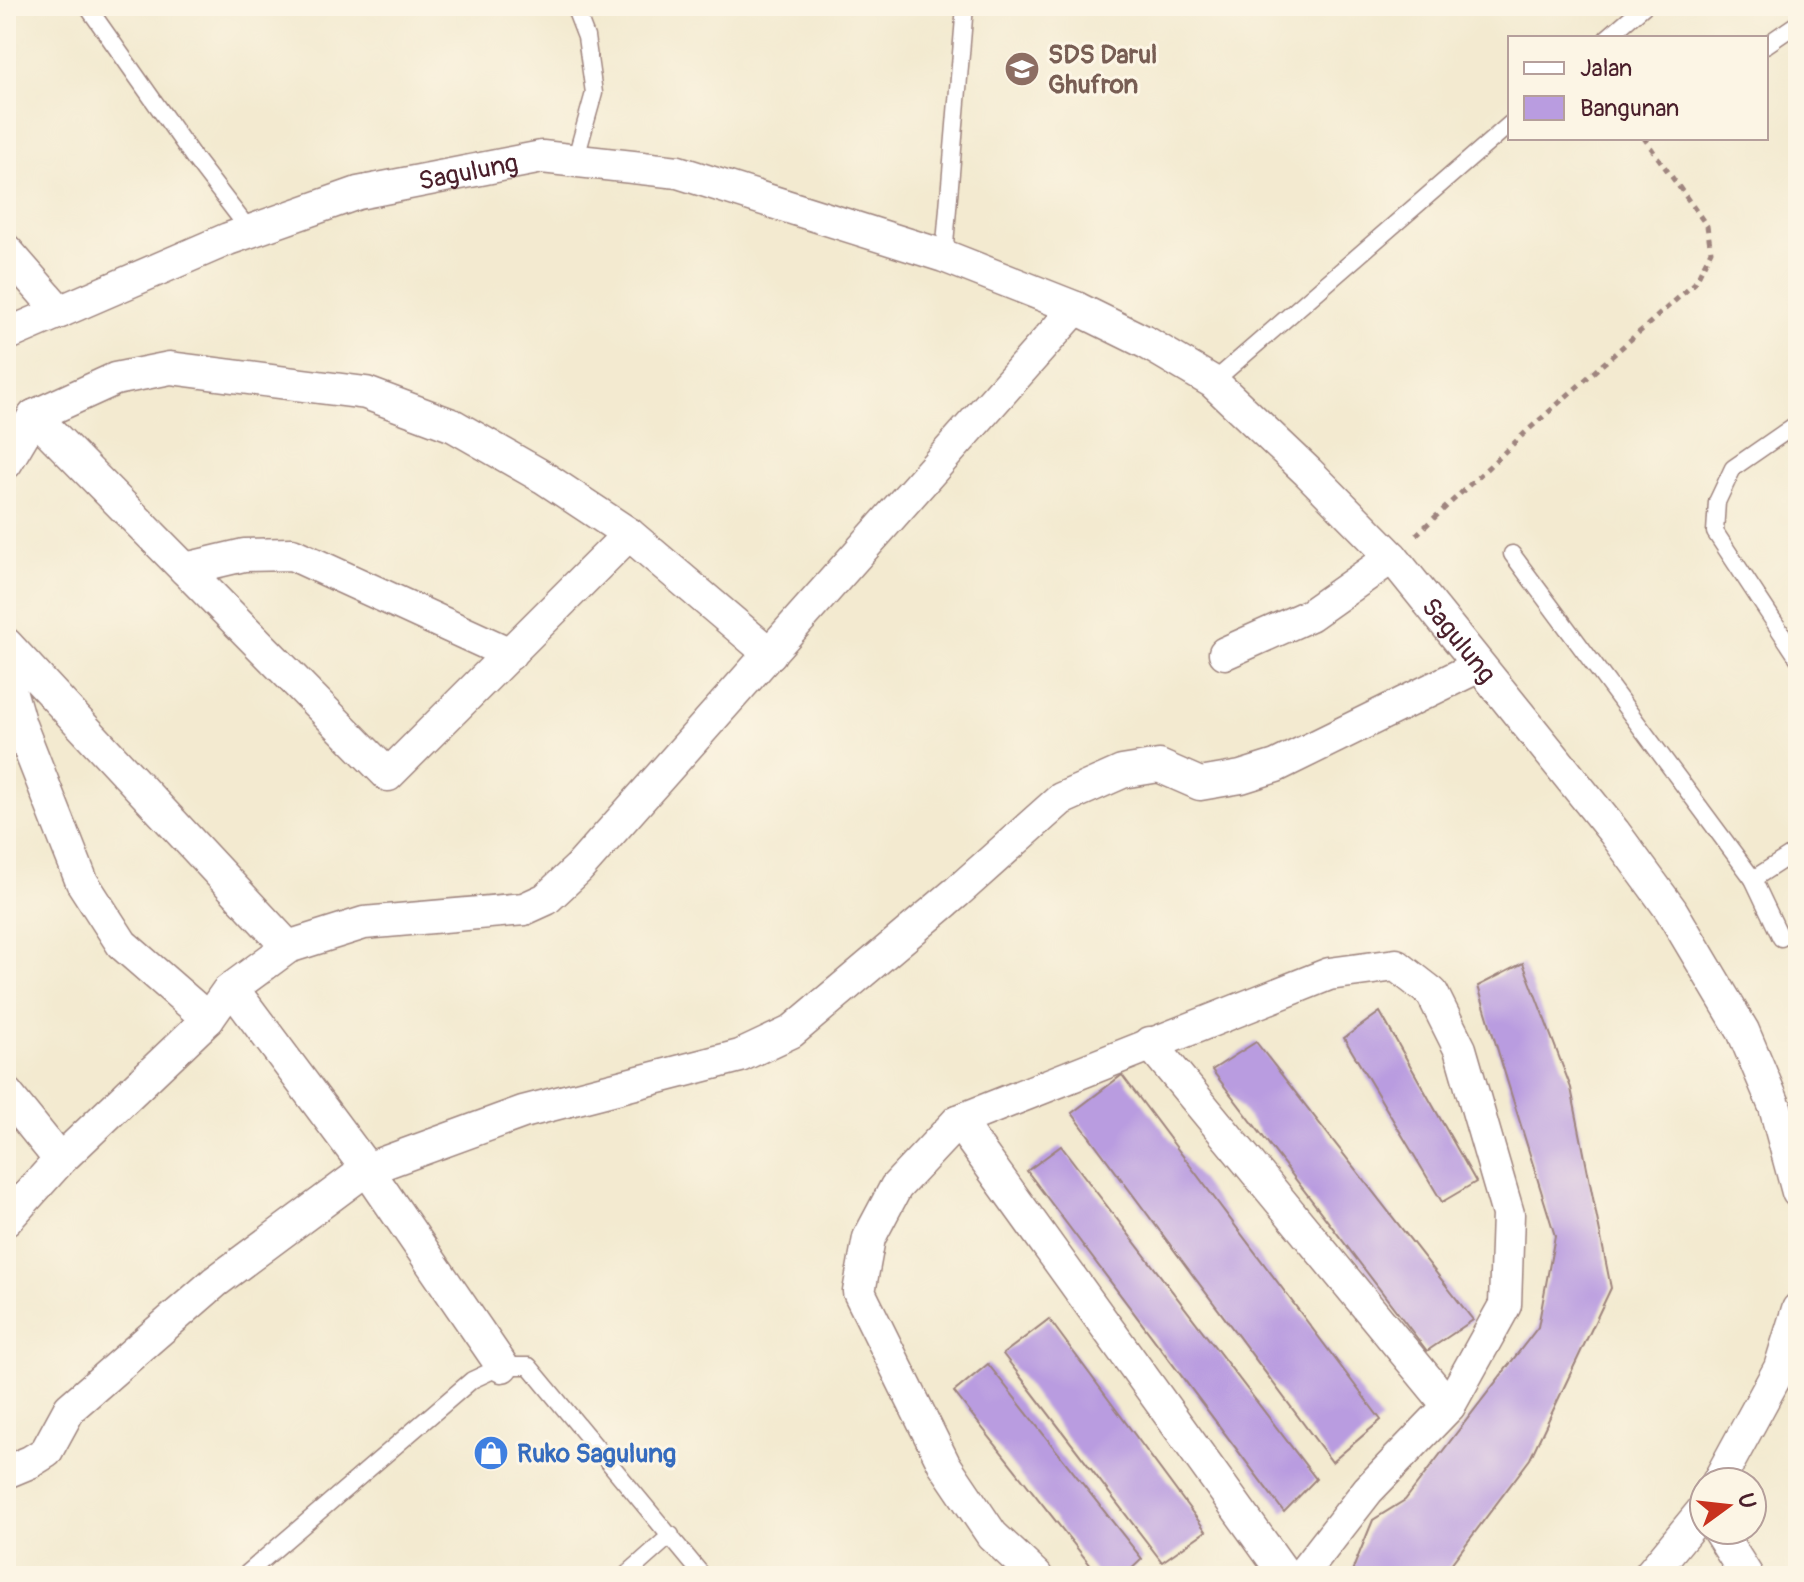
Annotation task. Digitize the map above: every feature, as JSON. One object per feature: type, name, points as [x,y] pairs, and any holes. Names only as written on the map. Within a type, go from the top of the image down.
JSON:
[{"type":"street","name":"Sagulung","points":[[6,335],[250,231],[358,193],[542,157],[678,172],[944,256],[1076,308],[1147,343],[1213,382],[1392,557],[1614,832],[1671,910],[1743,1031],[1775,1107],[1798,1192]]},
{"type":"street","points":[[6,250],[60,312]]},
{"type":"street","points":[[6,1220],[60,1160],[208,1019],[232,988],[288,947],[364,923],[524,909],[546,899],[579,868],[1076,308]]},
{"type":"street","points":[[6,463],[34,416],[115,379],[170,368],[366,393],[454,426],[543,477],[629,534],[770,654]]},
{"type":"street","points":[[34,416],[388,775],[629,534]]},
{"type":"street","points":[[185,569],[244,555],[292,554],[510,654]]},
{"type":"street","points":[[1225,653],[1310,615],[1392,557]]},
{"type":"street","points":[[6,644],[288,947]]},
{"type":"street","points":[[6,1472],[46,1452],[70,1408],[215,1282],[367,1169],[523,1112],[740,1056],[791,1032],[957,892],[1061,799],[1122,772],[1159,766],[1200,784],[1241,777],[1276,766],[1479,666]]},
{"type":"street","points":[[6,676],[20,725],[82,882],[122,944],[208,1019]]},
{"type":"street","points":[[1036,1576],[992,1535],[944,1464],[859,1292],[869,1238],[896,1187],[958,1121],[1329,974],[1396,965],[1432,993],[1460,1049],[1508,1214],[1505,1305],[1449,1406],[1368,1490],[1301,1576]]},
{"type":"street","points":[[232,988],[367,1169],[502,1366]]},
{"type":"street","points":[[1150,1043],[1449,1406]]},
{"type":"street","points":[[6,1093],[60,1160]]},
{"type":"street","points":[[958,1121],[1286,1576]]},
{"type":"street","points":[[1727,1466],[1780,1368],[1798,1309]]},
{"type":"street","points":[[1649,1576],[1688,1528]]},
{"type":"street","points":[[1728,1546],[1747,1576]]},
{"type":"lane","points":[[87,6],[194,158],[250,231]]},
{"type":"lane","points":[[574,6],[586,37],[594,93],[575,161]]},
{"type":"lane","points":[[944,256],[965,6]]},
{"type":"lane","points":[[1609,36],[1644,6]]},
{"type":"lane","points":[[1768,44],[1798,23]]},
{"type":"lane","points":[[1213,382],[1508,126]]},
{"type":"lane","points":[[1798,423],[1733,468],[1717,502],[1715,532],[1798,658]]},
{"type":"lane","points":[[1512,554],[1753,879],[1781,938]]},
{"type":"lane","points":[[1753,879],[1798,850]]},
{"type":"lane","points":[[244,1576],[472,1380],[502,1366],[529,1366],[703,1576]]},
{"type":"lane","points":[[625,1576],[671,1535]]},
{"type":"path","points":[[1392,557],[1527,431],[1695,283],[1711,251],[1707,226],[1645,140]]},
{"type":"building","points":[[1523,963],[1571,1088],[1611,1288],[1530,1459],[1442,1576],[1350,1576],[1373,1520],[1405,1500],[1538,1327],[1555,1236],[1478,986]]},
{"type":"building","points":[[1380,1012],[1476,1182],[1442,1202],[1344,1038]]},
{"type":"building","points":[[1256,1042],[1473,1320],[1427,1351],[1212,1070]]},
{"type":"building","points":[[1122,1075],[1381,1420],[1332,1462],[1072,1113]]},
{"type":"building","points":[[1061,1146],[1316,1479],[1284,1512],[1027,1171]]},
{"type":"building","points":[[1049,1319],[1206,1531],[1162,1562],[1003,1354]]},
{"type":"building","points":[[988,1364],[1142,1559],[1124,1576],[1099,1576],[954,1392]]},
{"type":"place","name":"SDS Darul Ghufron","points":[[1022,69]]},
{"type":"place","name":"Ruko Sagulung","points":[[491,1453]]}]
